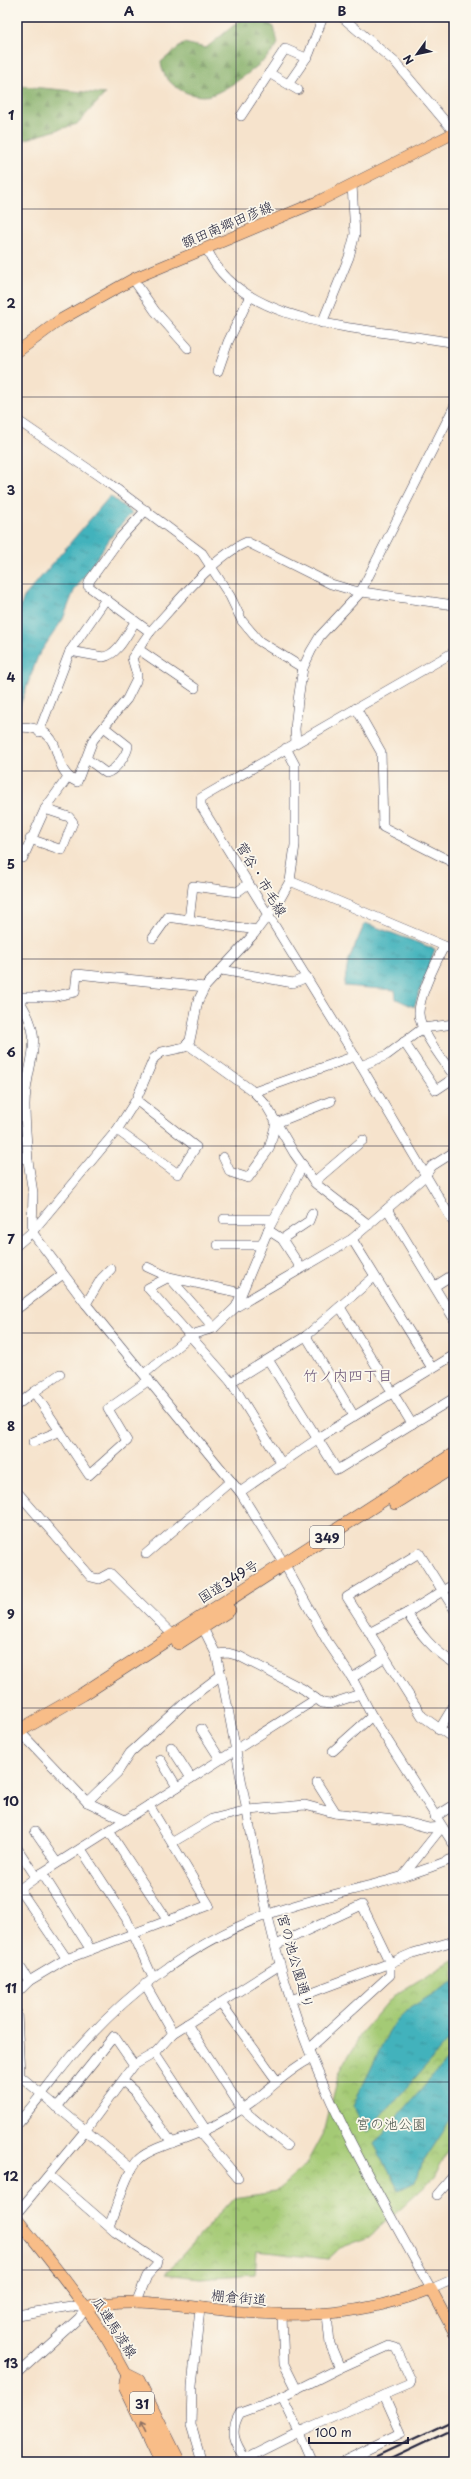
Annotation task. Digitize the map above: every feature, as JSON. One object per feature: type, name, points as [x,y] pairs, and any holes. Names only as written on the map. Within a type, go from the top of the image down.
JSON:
[{"type":"highway","name":"国道349号","points":[[287,1568],[454,1454]]},
{"type":"highway","name":"国道349号","points":[[19,1734],[454,1466]]},
{"type":"highway","name":"国道349号","points":[[19,1734],[173,1635],[201,1623]]},
{"type":"main road","name":"額田南郷田彦線","points":[[17,352],[60,320],[133,279],[207,249],[352,185],[454,132]]},
{"type":"main road","name":"瓜連馬渡線","points":[[17,2219],[86,2308],[127,2374],[171,2462]]},
{"type":"main road","name":"棚倉街道","points":[[86,2308],[106,2303],[136,2303],[282,2316],[327,2314],[388,2304],[431,2289]]},
{"type":"main road","points":[[431,2289],[454,2332]]},
{"type":"main road","points":[[160,2462],[124,2386],[127,2374],[140,2380],[180,2462]]},
{"type":"street","points":[[289,83],[306,58],[323,17]]},
{"type":"street","points":[[342,17],[396,63],[454,132]]},
{"type":"street","points":[[241,116],[285,49],[306,58]]},
{"type":"street","points":[[269,72],[289,83],[298,90]]},
{"type":"street","points":[[322,323],[349,257],[355,234],[352,185]]},
{"type":"street","points":[[207,249],[230,284],[250,296],[322,323],[395,336],[423,336],[454,343]]},
{"type":"street","points":[[133,279],[155,311],[188,348]]},
{"type":"street","points":[[218,371],[228,342],[250,296]]},
{"type":"street","points":[[296,742],[296,722],[303,668],[320,636],[360,593],[454,407]]},
{"type":"street","points":[[17,420],[146,510],[202,553],[213,567],[242,621],[259,641],[303,668]]},
{"type":"street","points":[[146,510],[121,537],[90,580],[88,586],[150,632]]},
{"type":"street","points":[[17,728],[39,732],[50,737],[55,744],[61,770],[68,777],[77,782],[93,740],[127,699],[136,681],[137,675],[132,658],[150,632],[182,596],[213,567],[236,547],[247,542],[332,584],[360,593],[454,605]]},
{"type":"street","points":[[39,732],[70,650],[106,599]]},
{"type":"street","points":[[70,650],[103,657],[109,656],[115,652],[135,622]]},
{"type":"street","points":[[138,649],[194,688]]},
{"type":"street","name":"菅谷・市毛線","points":[[454,652],[201,798],[202,806],[248,884],[307,977],[454,1223]]},
{"type":"street","points":[[356,708],[381,752],[383,827],[454,863]]},
{"type":"street","points":[[87,759],[106,773],[112,771],[127,750],[128,746],[104,727]]},
{"type":"street","points":[[17,1245],[32,1232],[117,1130],[136,1100],[154,1058],[162,1052],[186,1047],[198,1001],[205,987],[257,930],[268,916],[290,881],[295,845],[295,764],[286,748]]},
{"type":"street","points":[[23,858],[30,839],[45,809],[68,777]]},
{"type":"street","points":[[30,839],[62,850],[73,822],[69,817],[45,809]]},
{"type":"street","points":[[290,881],[454,950]]},
{"type":"street","points":[[189,920],[194,886],[237,892],[248,884]]},
{"type":"street","points":[[153,938],[168,917],[257,930]]},
{"type":"street","points":[[404,1042],[436,1090],[454,1077],[423,1028],[419,1012],[431,973],[444,946]]},
{"type":"street","points":[[222,970],[294,983],[307,977]]},
{"type":"street","points":[[205,987],[77,974],[75,992],[51,997],[17,997],[29,1018],[35,1039],[25,1105],[28,1161],[32,1193],[32,1232],[86,1304],[240,1492],[287,1568],[328,1641],[352,1678],[372,1716],[454,1845]]},
{"type":"street","points":[[361,1066],[387,1055],[423,1028],[454,1024]]},
{"type":"street","points":[[187,1044],[254,1092],[266,1105],[314,1182],[369,1225]]},
{"type":"street","points":[[254,1092],[355,1056]]},
{"type":"street","points":[[117,1130],[178,1174],[196,1147],[136,1100]]},
{"type":"street","points":[[276,1123],[330,1101]]},
{"type":"street","points":[[224,1157],[230,1172],[248,1178],[269,1149],[276,1123]]},
{"type":"street","points":[[314,1182],[363,1140]]},
{"type":"street","points":[[34,1392],[89,1475],[127,1441],[108,1409],[147,1377],[191,1335],[214,1328],[236,1307],[352,1239],[425,1176],[432,1166],[454,1152]]},
{"type":"street","points":[[17,1154],[28,1161]]},
{"type":"street","points":[[236,1307],[273,1219],[303,1165]]},
{"type":"street","points":[[387,1209],[454,1319]]},
{"type":"street","points":[[282,1239],[309,1221],[312,1213]]},
{"type":"street","points":[[224,1219],[273,1219]]},
{"type":"street","points":[[268,1230],[282,1239],[301,1268]]},
{"type":"street","points":[[352,1239],[374,1277],[432,1368]]},
{"type":"street","points":[[218,1245],[261,1245]]},
{"type":"street","points":[[147,1267],[169,1277],[241,1293]]},
{"type":"street","points":[[86,1304],[101,1279],[111,1269]]},
{"type":"street","points":[[17,1309],[63,1274]]},
{"type":"street","points":[[435,1286],[454,1274]]},
{"type":"street","points":[[169,1277],[214,1328]]},
{"type":"street","points":[[169,1277],[148,1288],[231,1382],[282,1464]]},
{"type":"street","points":[[231,1382],[269,1361],[306,1336],[374,1277]]},
{"type":"street","points":[[340,1307],[412,1424]]},
{"type":"street","points":[[306,1336],[354,1416]]},
{"type":"street","points":[[240,1492],[317,1438],[454,1355]]},
{"type":"street","points":[[269,1361],[337,1470],[454,1398]]},
{"type":"street","points":[[17,1405],[60,1374]]},
{"type":"street","points":[[33,1442],[60,1431]]},
{"type":"street","points":[[146,1554],[231,1481]]},
{"type":"street","points":[[17,1495],[19,1494],[92,1577],[99,1579],[110,1573],[173,1635]]},
{"type":"street","points":[[454,1609],[419,1553],[347,1597],[422,1716],[439,1730],[454,1739]]},
{"type":"street","points":[[369,1633],[408,1613],[454,1584]]},
{"type":"street","points":[[408,1613],[418,1632],[438,1653],[454,1663]]},
{"type":"street","name":"宮の池公園通り","points":[[201,1623],[216,1654],[237,1748],[268,1914],[280,1965],[291,2000],[312,2058],[336,2112],[431,2289]]},
{"type":"street","points":[[216,1654],[228,1653],[239,1656],[278,1674],[303,1689],[316,1699],[330,1704],[360,1694]]},
{"type":"street","points":[[352,1678],[385,1657]]},
{"type":"street","points":[[87,1802],[117,1773],[130,1753],[188,1700],[221,1675]]},
{"type":"street","points":[[67,1959],[18,1890],[57,1863],[316,1699]]},
{"type":"street","points":[[439,1730],[454,1705]]},
{"type":"street","points":[[333,1751],[372,1716]]},
{"type":"street","points":[[201,1730],[220,1759]]},
{"type":"street","points":[[19,1734],[87,1802],[125,1820]]},
{"type":"street","points":[[171,1747],[191,1778]]},
{"type":"street","points":[[160,1759],[177,1787]]},
{"type":"street","points":[[317,1783],[336,1813]]},
{"type":"street","points":[[17,1993],[29,1981],[67,1959],[210,1905],[173,1842],[149,1805]]},
{"type":"street","points":[[173,1842],[212,1818],[248,1810],[305,1805],[336,1813],[402,1821],[428,1828],[442,1827]]},
{"type":"street","points":[[435,1817],[454,1805]]},
{"type":"street","points":[[402,1877],[442,1827]]},
{"type":"street","points":[[36,1831],[57,1863]]},
{"type":"street","points":[[109,1831],[168,1921]]},
{"type":"street","points":[[17,1848],[39,1875],[92,1950]]},
{"type":"street","points":[[81,1849],[134,1934],[153,1978]]},
{"type":"street","points":[[17,2124],[42,2095],[71,2057],[99,2026],[145,1984],[217,1937],[268,1914],[425,1871],[454,1858]]},
{"type":"street","points":[[276,1945],[362,1905],[390,1962],[390,1975],[309,2049]]},
{"type":"street","points":[[291,2000],[413,1953],[454,1941]]},
{"type":"street","points":[[17,1962],[29,1981]]},
{"type":"street","points":[[17,2213],[124,2081],[134,2066],[155,2053],[173,2033],[280,1965]]},
{"type":"street","points":[[145,1984],[173,2033]]},
{"type":"street","points":[[221,2003],[277,2081]]},
{"type":"street","points":[[17,2013],[18,2076],[132,2170]]},
{"type":"street","points":[[187,2024],[242,2109],[287,2146]]},
{"type":"street","points":[[57,2107],[114,2036],[134,2066]]},
{"type":"street","points":[[155,2053],[203,2131],[238,2178]]},
{"type":"street","points":[[109,2226],[132,2170],[140,2158],[203,2131],[242,2109],[277,2081],[312,2058]]},
{"type":"street","points":[[124,2081],[135,2092],[172,2143]]},
{"type":"street","points":[[49,2175],[109,2226],[158,2261],[157,2265],[147,2276],[136,2303]]},
{"type":"street","points":[[437,2195],[454,2175]]},
{"type":"street","name":"棚倉街道","points":[[431,2289],[454,2279]]},
{"type":"street","name":"棚倉街道","points":[[17,2315],[71,2306],[86,2308]]},
{"type":"street","points":[[17,2374],[86,2308]]},
{"type":"street","points":[[200,2308],[192,2386],[191,2425],[202,2462]]},
{"type":"street","points":[[327,2314],[330,2344],[340,2368]]},
{"type":"street","points":[[282,2316],[284,2364],[297,2390]]},
{"type":"street","points":[[389,2346],[396,2348],[411,2380],[410,2384],[299,2432],[246,2460],[235,2443],[233,2425],[240,2413],[297,2390],[340,2368],[389,2346]]},
{"type":"street","points":[[342,2462],[400,2433],[384,2396]]},
{"type":"street","points":[[282,2397],[312,2462]]},
{"type":"green space","points":[[244,17],[260,17],[274,27],[278,43],[268,57],[259,65],[237,81],[211,95],[203,96],[186,93],[178,89],[166,77],[161,62],[184,43],[206,48]]},
{"type":"green space","points":[[17,85],[105,94],[77,124],[17,142]]},
{"type":"green space","name":"宮の池公園","points":[[454,1959],[454,2139],[434,2177],[369,2237],[340,2248],[328,2259],[257,2251],[255,2274],[200,2278],[165,2274],[234,2198],[275,2192],[305,2166],[325,2129],[339,2073],[362,2032],[393,1996]]},
{"type":"water","points":[[110,496],[132,513],[116,530],[74,591],[63,619],[38,656],[19,708],[17,708],[17,616],[24,597]]},
{"type":"water","points":[[365,923],[435,949],[414,1007],[396,999],[395,990],[344,986],[348,962]]},
{"type":"water","points":[[454,1981],[454,2034],[367,2132],[353,2106],[391,2027],[410,2008]]},
{"type":"water","points":[[454,2052],[454,2115],[420,2167],[415,2182],[399,2190],[374,2144]]},
{"type":"railway","points":[[364,2462],[454,2420]]},
{"type":"railway","points":[[384,2462],[454,2429]]},
{"type":"district","name":"竹ノ内四丁目","points":[[348,1374]]}]
